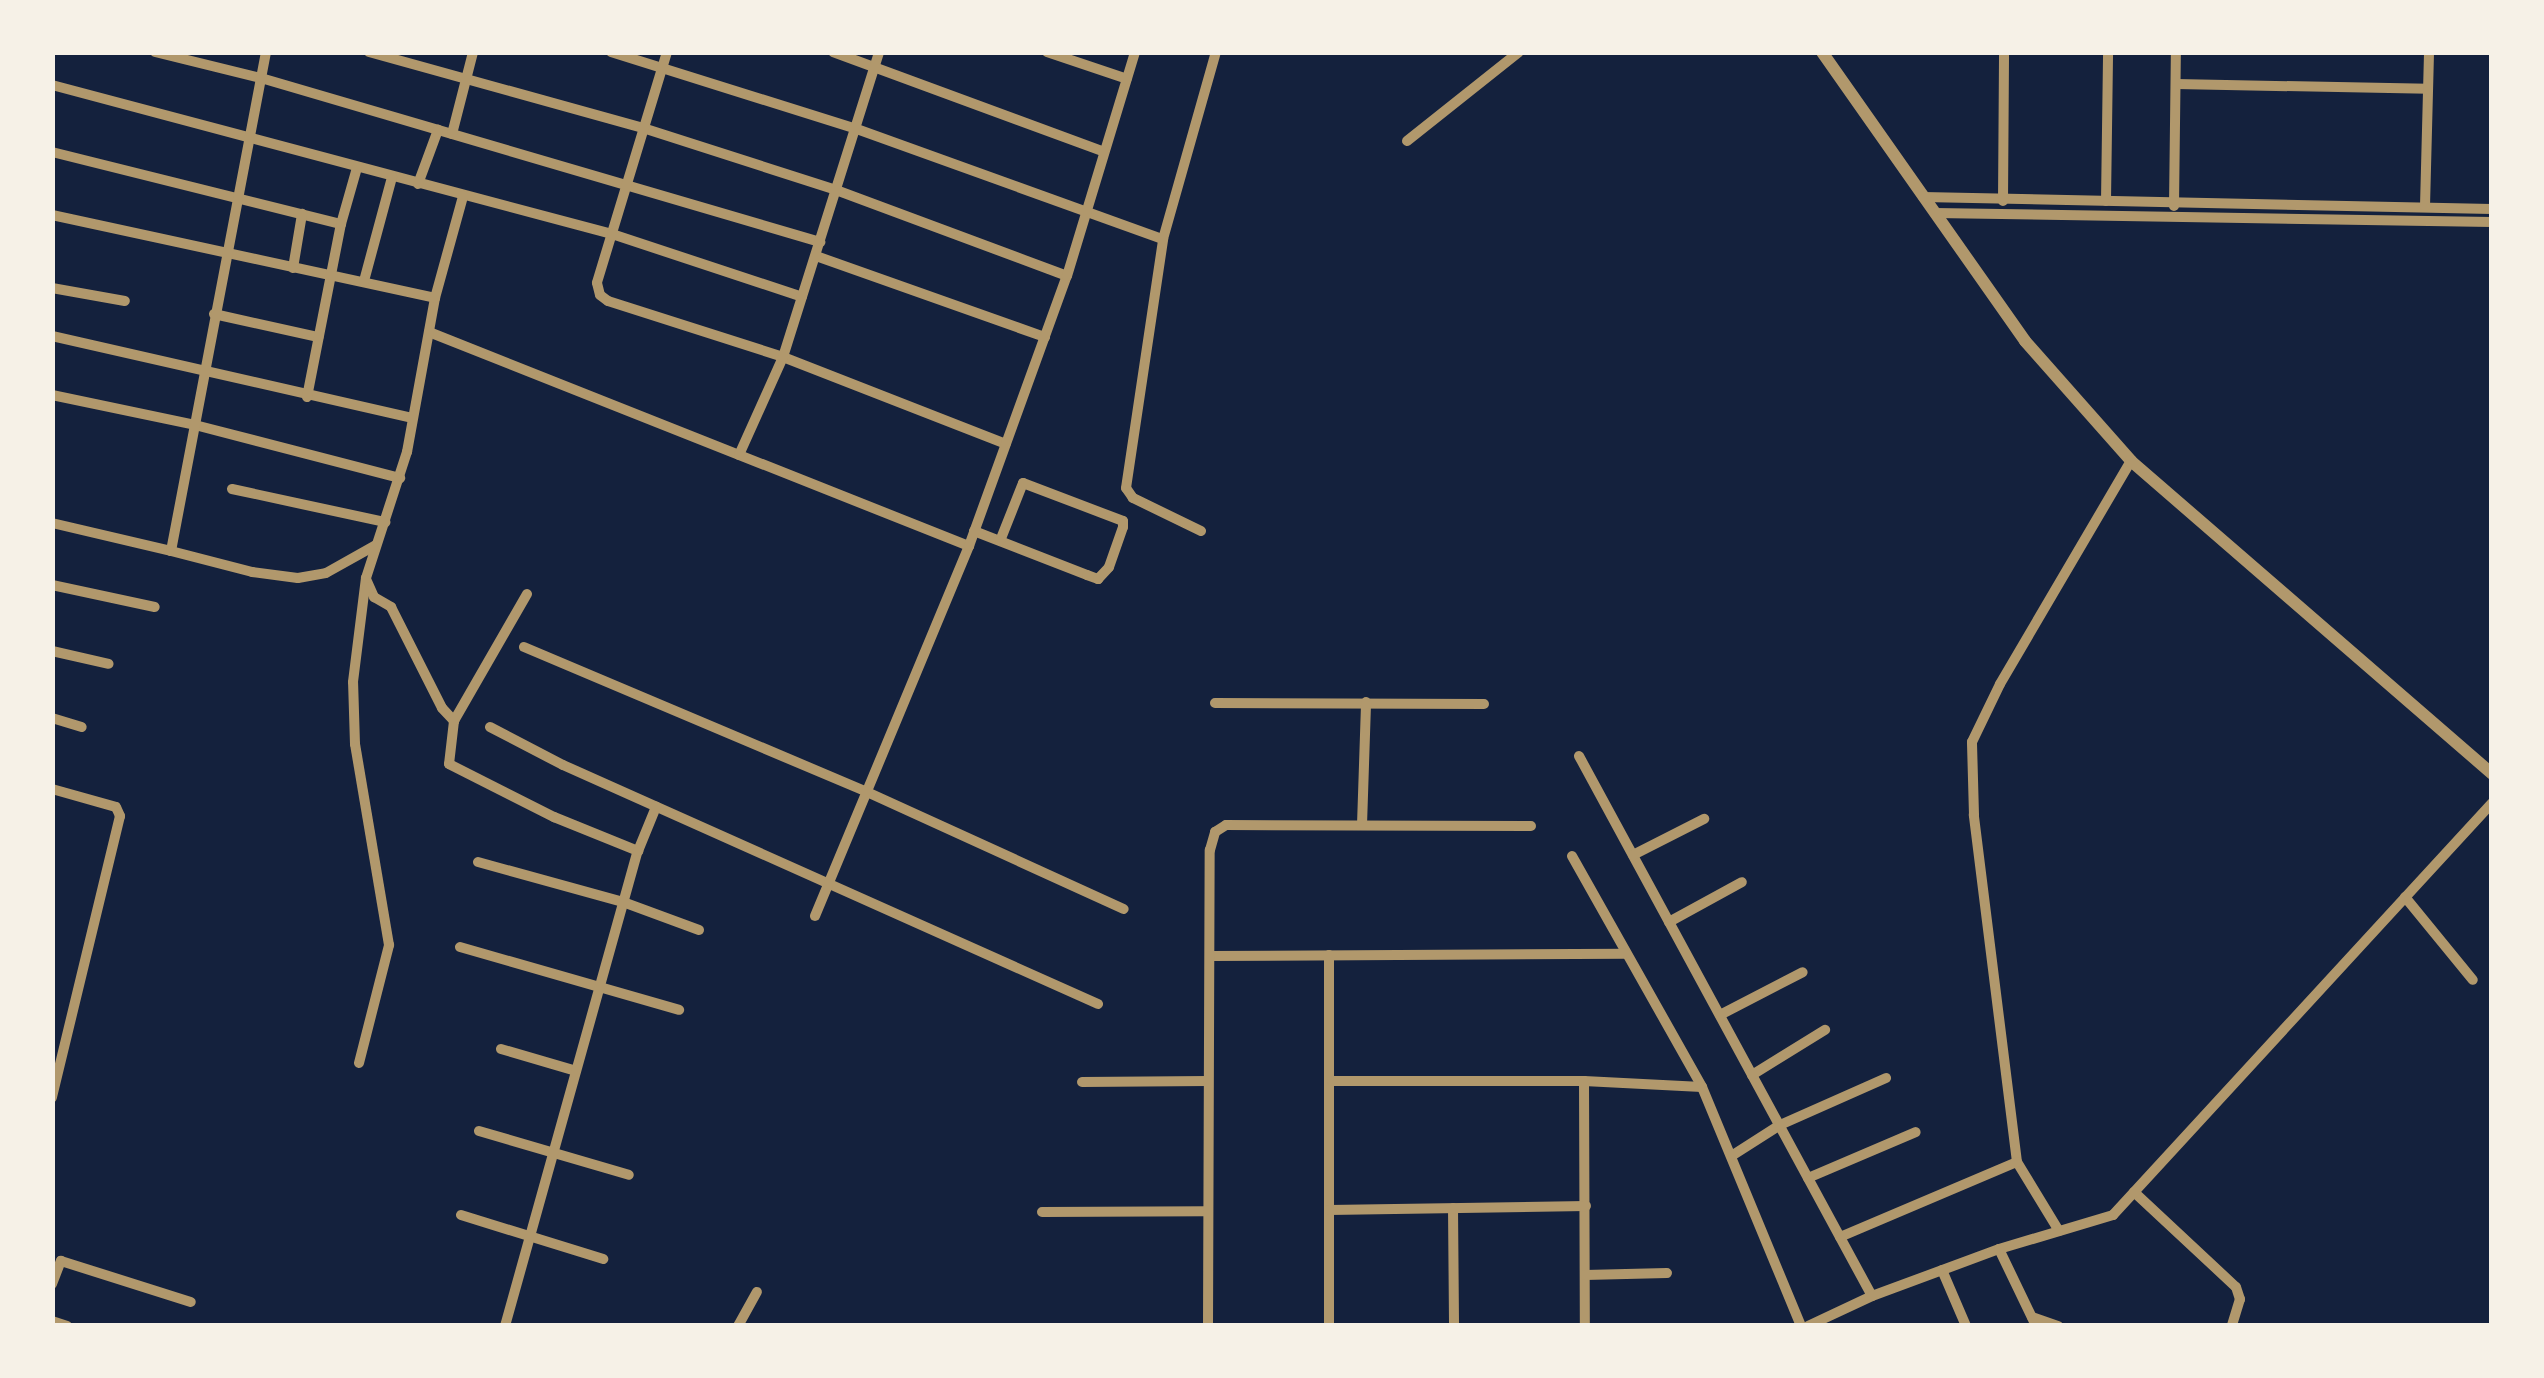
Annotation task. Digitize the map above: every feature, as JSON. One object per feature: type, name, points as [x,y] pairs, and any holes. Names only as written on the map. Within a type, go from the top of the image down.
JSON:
[{"type":"street","points":[[155,52],[261,78],[820,242]]},
{"type":"street","points":[[171,552],[266,52]]},
{"type":"street","points":[[369,52],[643,128],[836,190],[1067,276]]},
{"type":"street","points":[[452,134],[473,52]]},
{"type":"street","points":[[611,52],[854,128],[1163,239]]},
{"type":"street","points":[[668,52],[598,283],[608,301],[783,357],[1006,444]]},
{"type":"street","points":[[833,52],[1102,150]]},
{"type":"street","points":[[739,455],[783,357],[879,52]]},
{"type":"street","points":[[1047,52],[1127,79]]},
{"type":"street","points":[[815,916],[974,531],[1067,276],[1102,150],[1135,52]]},
{"type":"street","points":[[1202,532],[1132,498],[1126,488],[1163,239],[1216,52]]},
{"type":"street","points":[[1407,141],[1519,52]]},
{"type":"street","points":[[1822,52],[2025,341],[2132,461],[2492,774]]},
{"type":"street","points":[[2003,214],[2004,52]]},
{"type":"street","points":[[2106,201],[2108,52]]},
{"type":"street","points":[[2174,216],[2176,52]]},
{"type":"street","points":[[2425,206],[2428,52]]},
{"type":"street","points":[[2176,84],[2428,89]]},
{"type":"street","points":[[52,85],[612,234],[802,297]]},
{"type":"street","points":[[418,184],[438,130]]},
{"type":"street","points":[[52,152],[341,224]]},
{"type":"street","points":[[307,397],[341,224],[357,168]]},
{"type":"street","points":[[364,281],[392,177]]},
{"type":"street","points":[[359,1063],[370,1033],[389,945],[355,744],[354,682],[366,578],[400,478],[434,298],[463,196]]},
{"type":"street","points":[[1924,198],[2492,209]]},
{"type":"street","points":[[1935,213],[2492,222]]},
{"type":"street","points":[[293,268],[302,214]]},
{"type":"street","points":[[52,216],[434,298]]},
{"type":"street","points":[[816,256],[1045,338]]},
{"type":"street","points":[[52,288],[126,301]]},
{"type":"street","points":[[214,314],[318,337]]},
{"type":"street","points":[[429,332],[968,546]]},
{"type":"street","points":[[52,336],[412,418]]},
{"type":"street","points":[[52,395],[195,424],[400,478]]},
{"type":"street","points":[[2059,1232],[2017,1162],[1974,815],[1972,742],[2000,684],[2132,461]]},
{"type":"street","points":[[974,531],[1000,541],[1098,578],[1109,567],[1124,527],[1122,521],[1023,483],[1000,541]]},
{"type":"street","points":[[232,489],[386,522]]},
{"type":"street","points":[[52,523],[252,572],[298,578],[326,572],[376,545]]},
{"type":"street","points":[[366,578],[374,597],[390,607],[442,708],[454,721]]},
{"type":"street","points":[[52,585],[155,607]]},
{"type":"street","points":[[526,594],[454,721],[448,756],[460,772],[638,851]]},
{"type":"street","points":[[524,647],[867,792],[1124,908]]},
{"type":"street","points":[[52,652],[109,664]]},
{"type":"street","points":[[1362,825],[1366,702]]},
{"type":"street","points":[[1215,703],[1484,704]]},
{"type":"street","points":[[52,718],[82,726]]},
{"type":"street","points":[[490,727],[656,807],[1098,1004]]},
{"type":"street","points":[[1580,756],[1872,1296]]},
{"type":"street","points":[[52,790],[116,807],[120,816],[52,1098]]},
{"type":"street","points":[[1572,856],[1702,1088],[1805,1326],[1942,1270],[2113,1216],[2492,803]]},
{"type":"street","points":[[508,1325],[623,902],[656,807]]},
{"type":"street","points":[[1633,855],[1704,818]]},
{"type":"street","points":[[1208,1326],[1210,850],[1215,832],[1226,825],[1531,826]]},
{"type":"street","points":[[478,862],[623,902],[699,930]]},
{"type":"street","points":[[1669,922],[1742,882]]},
{"type":"street","points":[[2405,897],[2473,980]]},
{"type":"street","points":[[460,947],[678,1010]]},
{"type":"street","points":[[1329,954],[1329,1326]]},
{"type":"street","points":[[1211,956],[1626,954]]},
{"type":"street","points":[[1720,1015],[1803,972]]},
{"type":"street","points":[[1752,1075],[1824,1030]]},
{"type":"street","points":[[501,1049],[576,1071]]},
{"type":"street","points":[[1734,1155],[1780,1126],[1886,1078]]},
{"type":"street","points":[[1332,1081],[1584,1080],[1702,1088]]},
{"type":"street","points":[[1584,1080],[1584,1326]]},
{"type":"street","points":[[1082,1082],[1208,1081]]},
{"type":"street","points":[[479,1131],[629,1175]]},
{"type":"street","points":[[1808,1178],[1916,1132]]},
{"type":"street","points":[[1840,1237],[2017,1162]]},
{"type":"street","points":[[2134,1192],[2236,1287],[2240,1299],[2232,1326]]},
{"type":"street","points":[[1329,1210],[1586,1206]]},
{"type":"street","points":[[1453,1208],[1454,1326]]},
{"type":"street","points":[[1042,1212],[1206,1211]]},
{"type":"street","points":[[461,1215],[603,1259]]},
{"type":"street","points":[[1999,1250],[2034,1321],[2058,1326]]},
{"type":"street","points":[[52,1284],[61,1261],[191,1302]]},
{"type":"street","points":[[1942,1270],[1966,1326]]},
{"type":"street","points":[[1585,1275],[1667,1273]]},
{"type":"street","points":[[738,1326],[757,1292]]},
{"type":"street","points":[[52,1321],[67,1326]]}]
